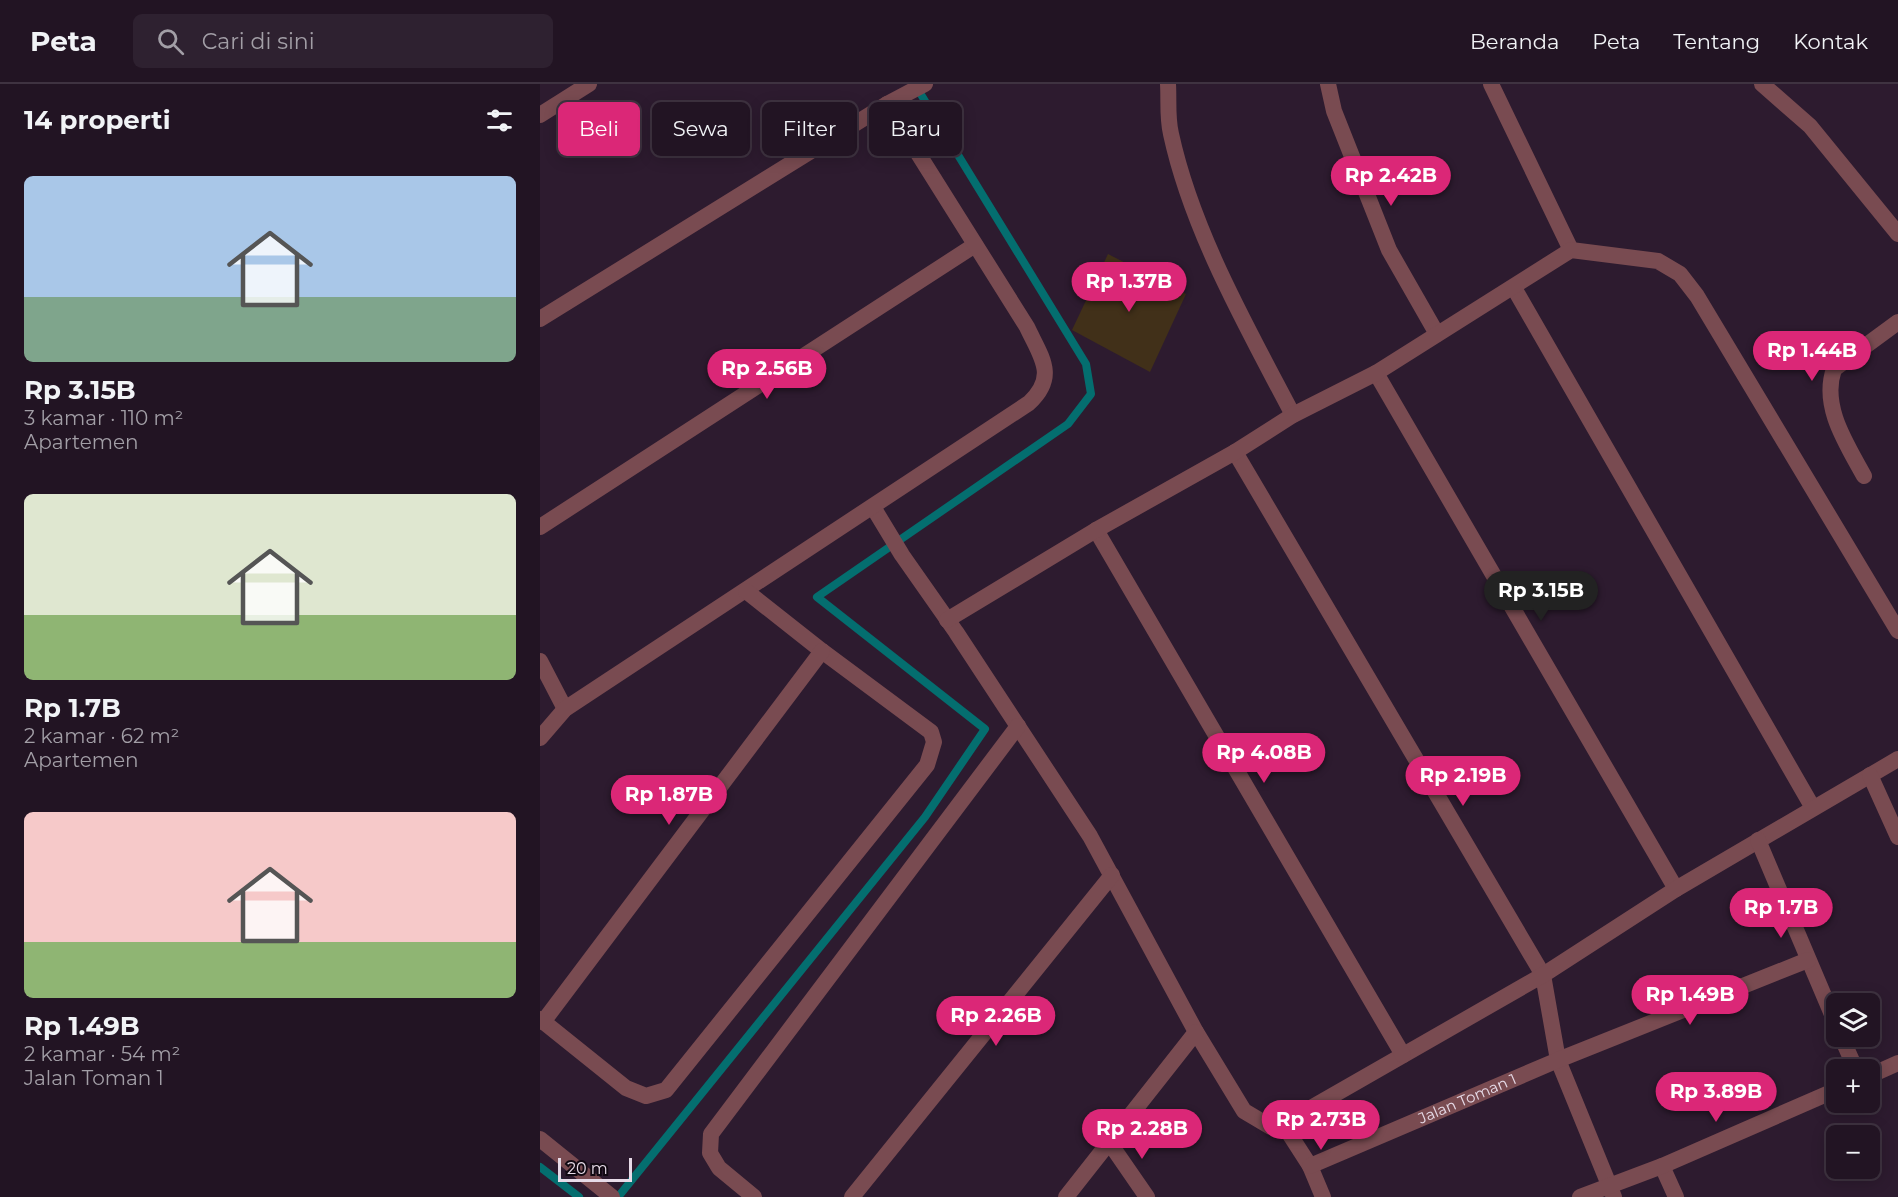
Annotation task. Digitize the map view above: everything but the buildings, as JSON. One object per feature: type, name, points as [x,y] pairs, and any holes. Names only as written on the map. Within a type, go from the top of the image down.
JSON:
[{"type":"street","points":[[540,319],[893,101],[925,84]]},
{"type":"street","points":[[1168,84],[1170,133],[1200,225],[1239,311],[1293,415]]},
{"type":"street","points":[[1328,84],[1334,111],[1389,250],[1437,334]]},
{"type":"street","points":[[1491,84],[1571,250]]},
{"type":"street","points":[[1767,85],[1810,126],[1898,234]]},
{"type":"street","points":[[540,115],[578,87]]},
{"type":"street","points":[[540,738],[565,709],[1029,403],[1042,391],[1045,382],[1044,364],[1027,327],[975,245],[893,101]]},
{"type":"street","points":[[540,527],[975,245]]},
{"type":"street","points":[[947,620],[1096,530],[1235,452],[1293,415],[1376,373],[1571,250],[1658,261],[1680,274],[1697,296],[1898,631]]},
{"type":"street","points":[[1514,288],[1813,808]]},
{"type":"street","points":[[1864,476],[1844,439],[1828,396],[1830,381],[1834,369],[1898,322]]},
{"type":"street","points":[[1376,373],[1676,889]]},
{"type":"street","points":[[1235,452],[1543,975],[1558,1060],[1612,1192]]},
{"type":"street","points":[[873,507],[902,555],[1090,836],[1196,1032],[1244,1111],[1271,1126],[1283,1124],[1543,975],[1676,889],[1898,759]]},
{"type":"street","points":[[1096,530],[1403,1055]]},
{"type":"street","points":[[746,591],[931,732],[934,742],[927,765],[666,1090],[646,1096],[626,1088],[542,1020],[822,651]]},
{"type":"street","points":[[540,661],[565,709]]},
{"type":"street","points":[[754,1197],[719,1168],[710,1153],[711,1134],[1018,726]]},
{"type":"street","points":[[1870,775],[1898,837]]},
{"type":"street","points":[[1758,840],[1826,1001]]},
{"type":"street","points":[[852,1197],[1112,875]]},
{"type":"street","name":"Jalan Toman 1","points":[[1310,1166],[1558,1060],[1808,960]]},
{"type":"street","points":[[1066,1197],[1196,1032]]},
{"type":"street","points":[[1880,1071],[1898,1063]]},
{"type":"street","points":[[1580,1197],[1612,1192],[1662,1166],[1826,1094]]},
{"type":"street","points":[[1283,1124],[1310,1166],[1323,1197]]},
{"type":"street","points":[[540,1139],[609,1194]]},
{"type":"street","points":[[1109,1142],[1147,1197]]},
{"type":"street","points":[[1662,1166],[1676,1197]]},
{"type":"waterway","points":[[618,1197],[925,817],[985,729],[817,597],[1068,424],[1091,394],[1086,364],[917,88]]},
{"type":"waterway","points":[[540,1167],[579,1197]]}]
